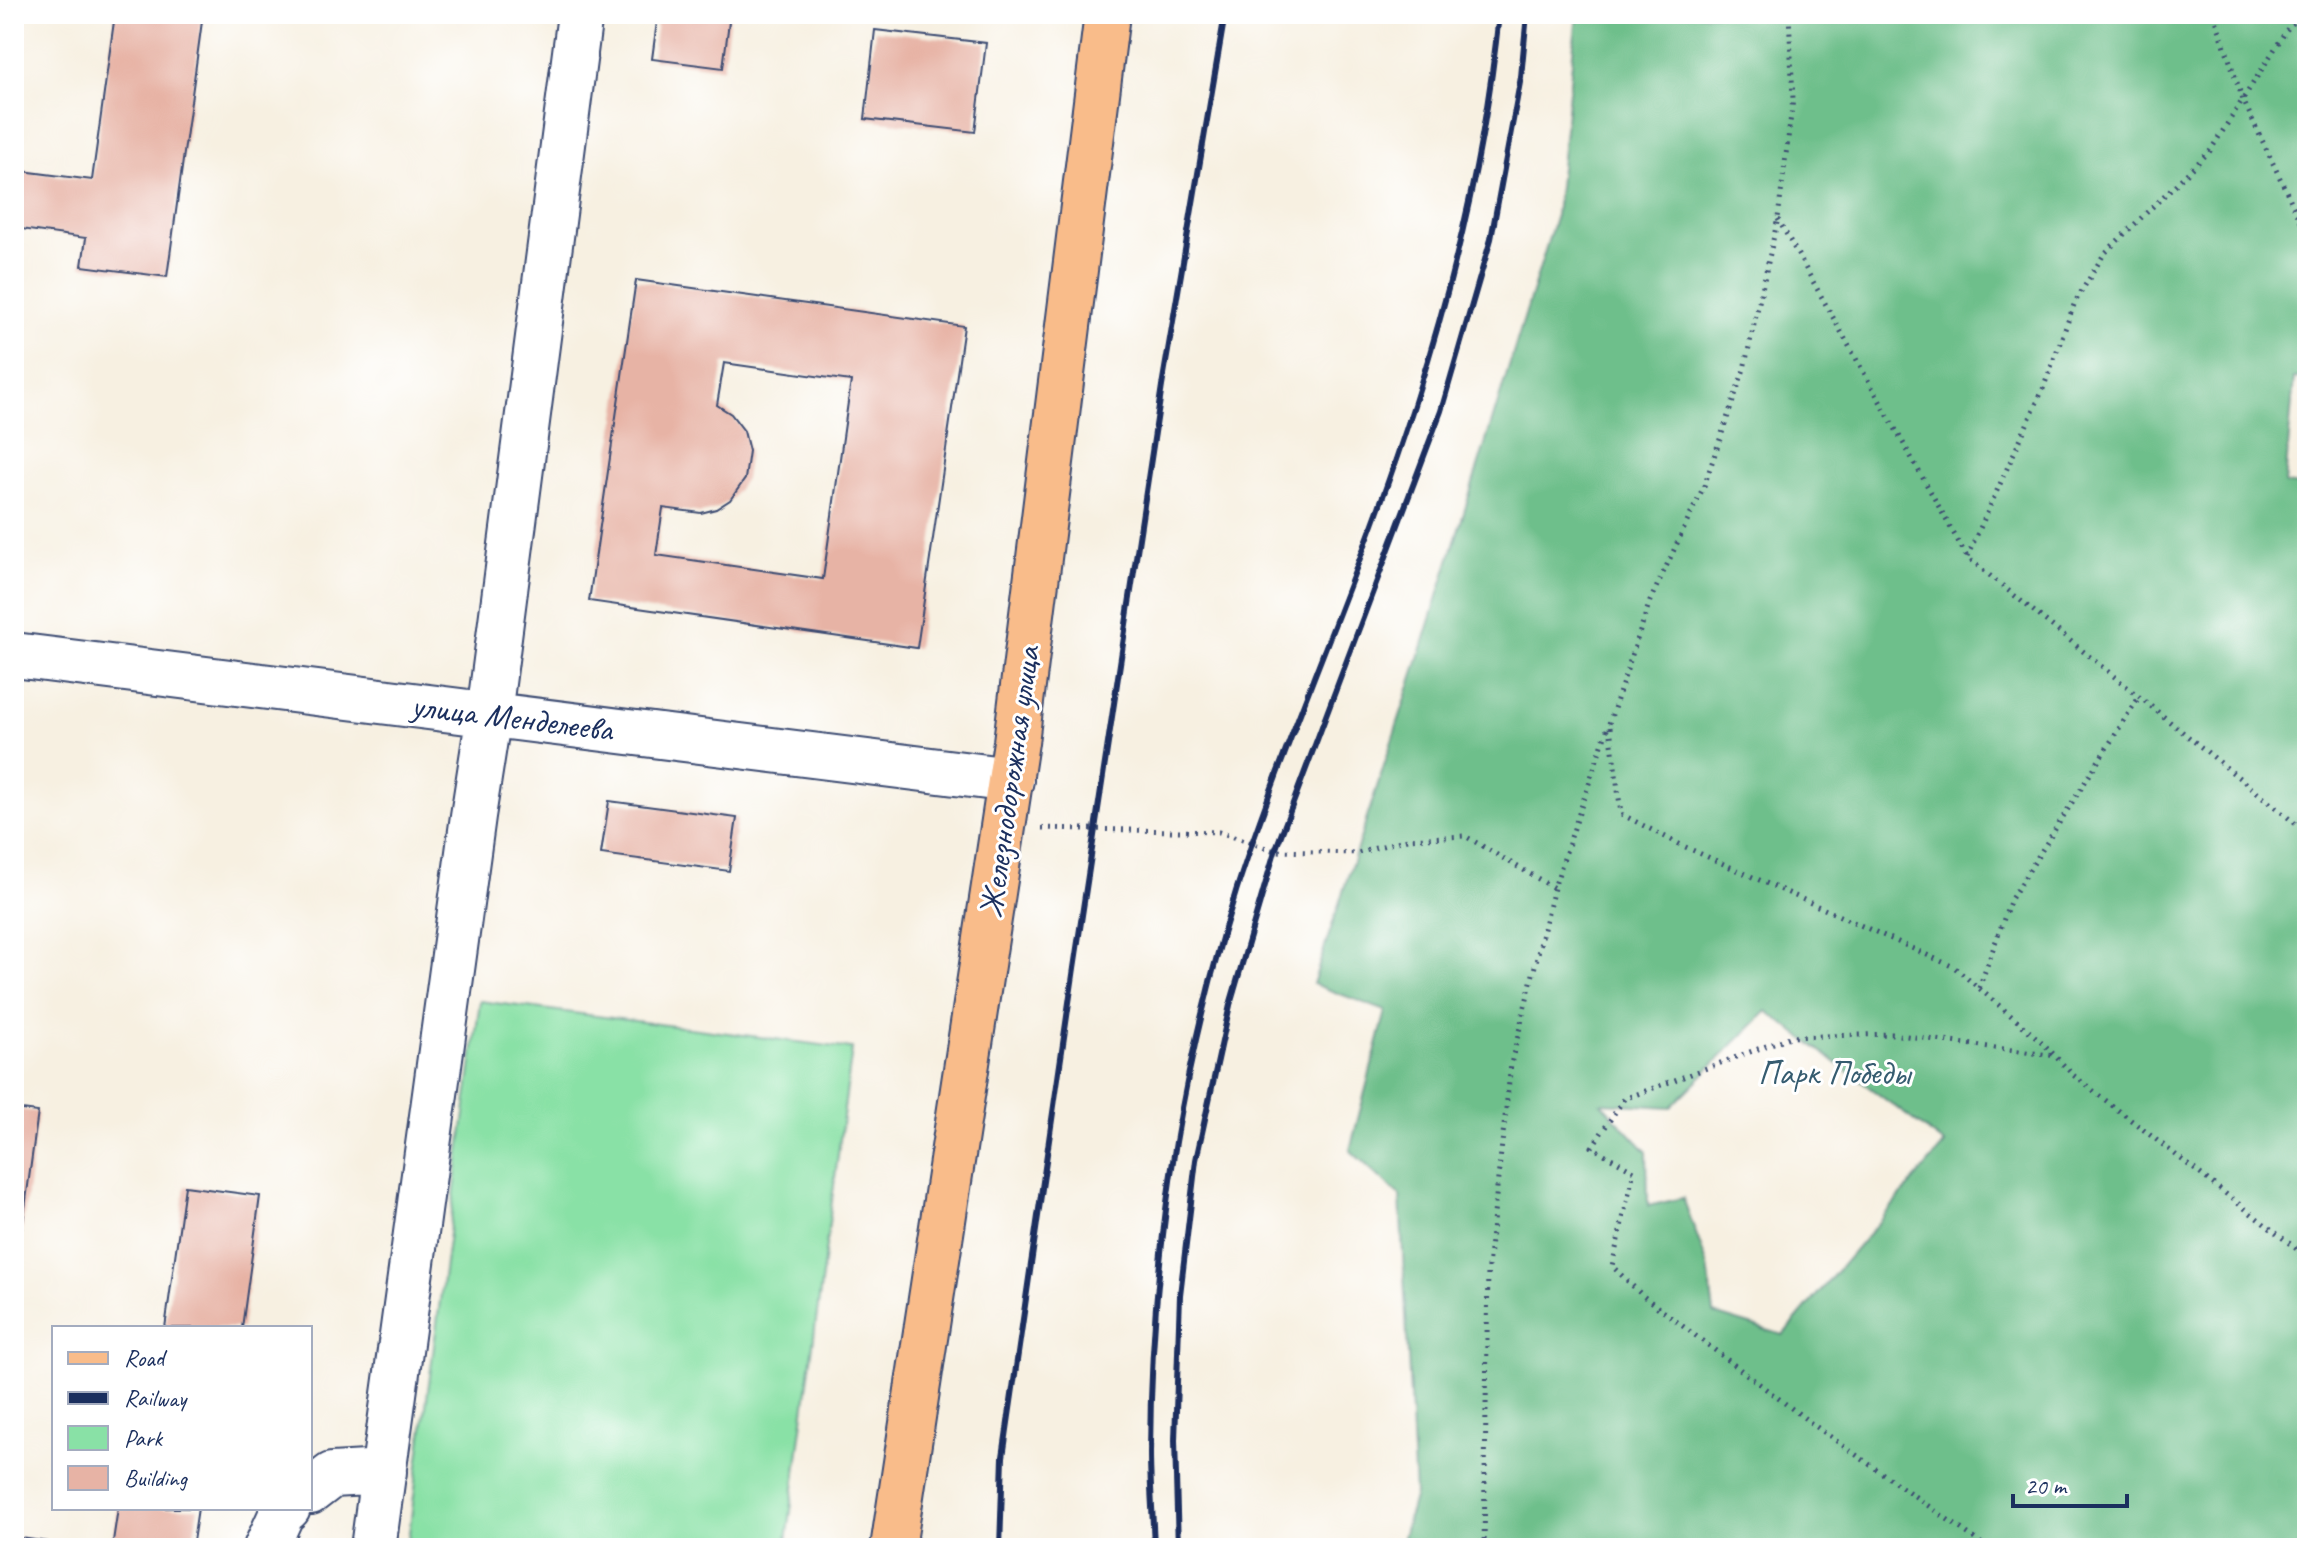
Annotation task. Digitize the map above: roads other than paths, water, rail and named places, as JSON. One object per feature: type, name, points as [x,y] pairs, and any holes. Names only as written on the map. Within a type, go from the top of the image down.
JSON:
[{"type":"main road","name":"Железнодорожная улица","points":[[893,1548],[1011,780],[1107,14]]},
{"type":"street","points":[[373,1548],[489,714],[580,14]]},
{"type":"street","name":"улица Менделеева","points":[[14,655],[1011,780]]},
{"type":"street","points":[[312,1490],[332,1475],[384,1472]]},
{"type":"street","points":[[266,1548],[286,1510]]},
{"type":"railway","points":[[1000,1548],[1003,1457],[1074,968],[1162,386],[1225,14]]},
{"type":"railway","points":[[1154,1548],[1150,1453],[1157,1298],[1176,1144],[1190,1068],[1228,917],[1252,843],[1377,513],[1430,355],[1456,259],[1477,162],[1499,14]]},
{"type":"railway","points":[[1178,1548],[1175,1440],[1180,1295],[1196,1160],[1230,1005],[1275,851],[1441,411],[1491,239],[1521,77],[1527,14]]},
{"type":"park label","name":"Парк Победы","points":[[1834,1072]]}]
